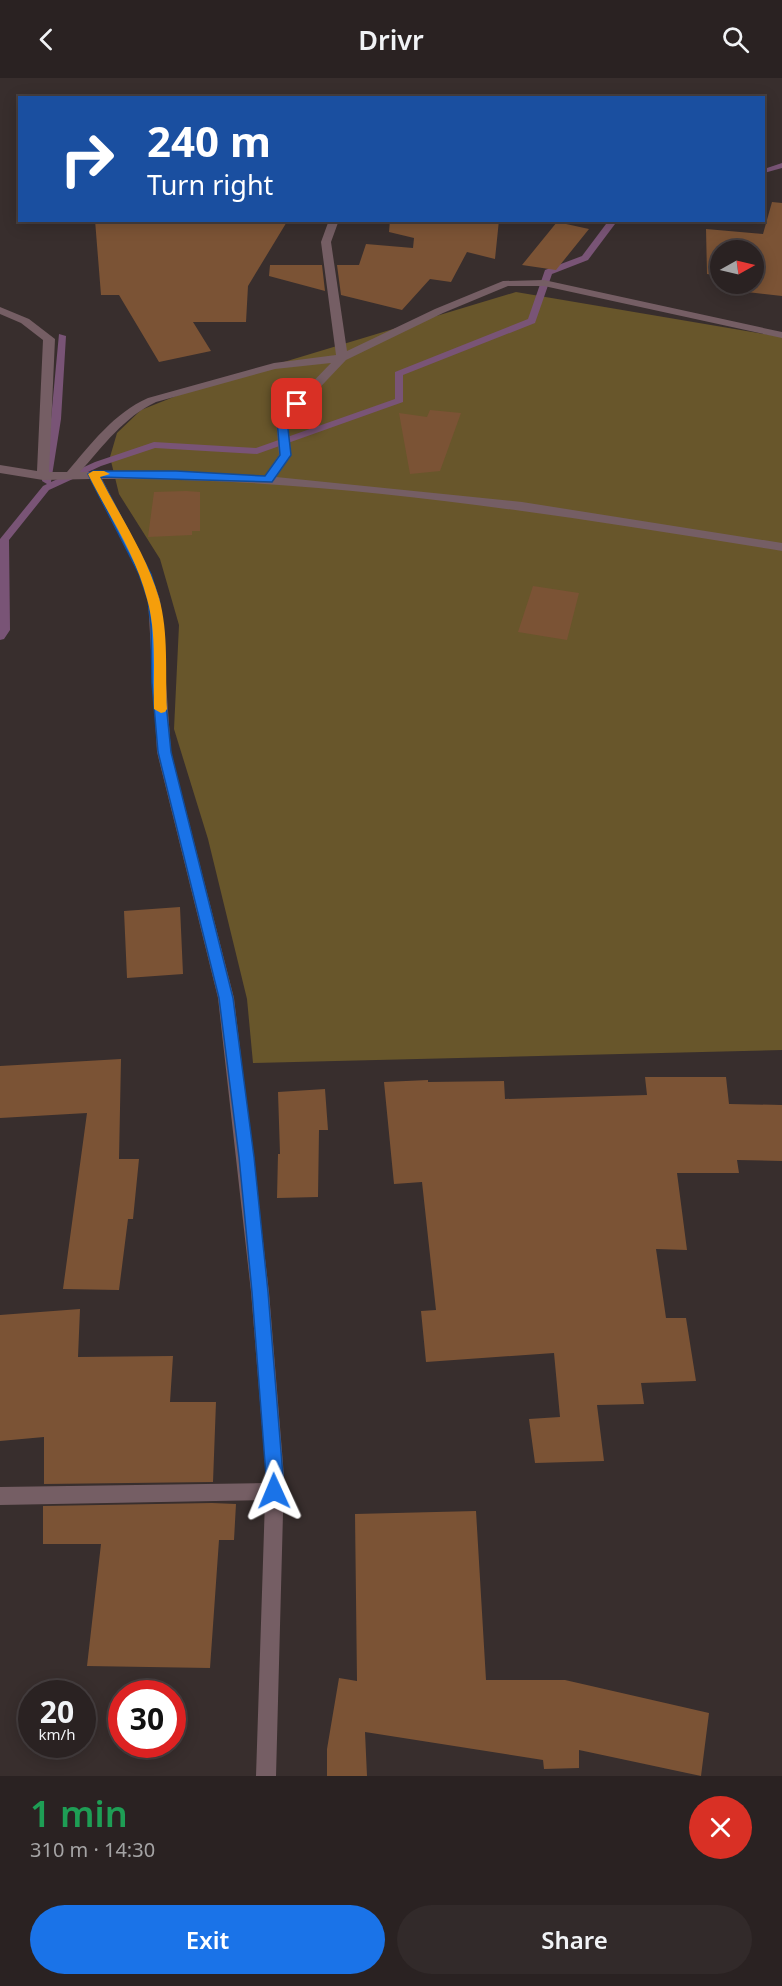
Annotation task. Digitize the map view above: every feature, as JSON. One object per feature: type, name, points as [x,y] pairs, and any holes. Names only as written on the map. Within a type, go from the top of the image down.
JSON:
[{"type":"street","points":[[333,222],[326,242],[342,358]]},
{"type":"street","points":[[72,474],[114,426],[139,406],[152,400],[274,366],[342,358],[439,311],[507,283],[518,281],[544,283],[782,335]]},
{"type":"street","points":[[0,310],[25,321],[50,339],[43,476]]},
{"type":"street","points":[[268,480],[285,455],[282,420],[342,358]]},
{"type":"street","points":[[0,469],[43,476],[176,474],[268,480],[522,506],[782,547]]},
{"type":"street","points":[[93,474],[145,574],[154,600],[158,683],[165,752],[226,998],[260,1292],[275,1476],[266,1776]]},
{"type":"street","points":[[0,1496],[274,1491]]},
{"type":"shaded area","points":[[516,292],[782,337],[782,1050],[253,1063],[247,999],[208,839],[174,729],[179,625],[160,559],[119,494],[110,457],[117,433],[141,410],[191,390]]},
{"type":"building","points":[[772,202],[782,203],[782,296],[764,294],[764,240],[710,240],[710,274],[707,274],[706,229],[763,234]]},
{"type":"building","points":[[95,222],[287,222],[248,286],[246,322],[193,322],[211,351],[159,362],[119,295],[101,295]]},
{"type":"building","points":[[390,222],[499,222],[495,259],[467,252],[451,282],[430,279],[402,310],[341,295],[337,265],[359,265],[366,244],[413,248],[414,238],[389,232]]},
{"type":"building","points":[[557,222],[589,229],[556,270],[522,265]]},
{"type":"building","points":[[270,265],[322,265],[325,291],[269,276]]},
{"type":"building","points":[[430,410],[461,413],[440,471],[410,474],[399,413],[427,417]]},
{"type":"building","points":[[154,492],[200,492],[200,531],[192,531],[192,535],[148,537]]},
{"type":"building","points":[[533,586],[579,593],[567,640],[518,632]]},
{"type":"building","points":[[180,907],[183,974],[127,978],[124,911]]},
{"type":"building","points":[[121,1059],[119,1159],[139,1159],[133,1219],[128,1219],[119,1290],[63,1289],[87,1113],[0,1118],[0,1066]]},
{"type":"building","points":[[645,1077],[726,1077],[729,1104],[782,1105],[782,1161],[737,1160],[739,1173],[677,1173],[687,1250],[656,1249],[666,1318],[686,1318],[696,1381],[641,1383],[644,1404],[597,1405],[604,1461],[535,1463],[529,1419],[560,1417],[554,1353],[426,1362],[421,1311],[436,1310],[422,1182],[394,1184],[384,1082],[504,1081],[505,1099],[647,1095]]},
{"type":"building","points":[[325,1089],[328,1130],[319,1130],[318,1197],[277,1198],[278,1154],[280,1154],[278,1092]]},
{"type":"building","points":[[80,1309],[78,1357],[173,1356],[170,1402],[216,1402],[213,1482],[44,1484],[44,1437],[0,1441],[0,1315]]},
{"type":"building","points":[[236,1504],[234,1540],[219,1540],[210,1668],[87,1666],[101,1544],[43,1544],[43,1506]]},
{"type":"building","points":[[476,1511],[486,1680],[565,1680],[709,1713],[701,1776],[579,1750],[579,1768],[544,1769],[543,1760],[365,1732],[367,1776],[327,1776],[327,1749],[339,1678],[357,1681],[355,1514]]},
{"type":"waterway","points":[[765,171],[782,165]]},
{"type":"waterway","points":[[0,637],[5,630],[4,540],[46,488],[98,464],[154,445],[257,451],[400,400],[398,374],[532,321],[548,272],[585,258],[612,222]]},
{"type":"waterway","points":[[47,481],[56,419],[62,336]]},
{"type":"slow traffic","points":[[104,474],[93,474],[145,574],[154,600],[161,709]]},
{"type":"route","points":[[274,1491],[275,1476],[260,1292],[226,998],[165,752],[158,683],[154,600],[145,574],[93,474],[176,474],[268,480],[285,455],[282,420],[297,404]]}]
